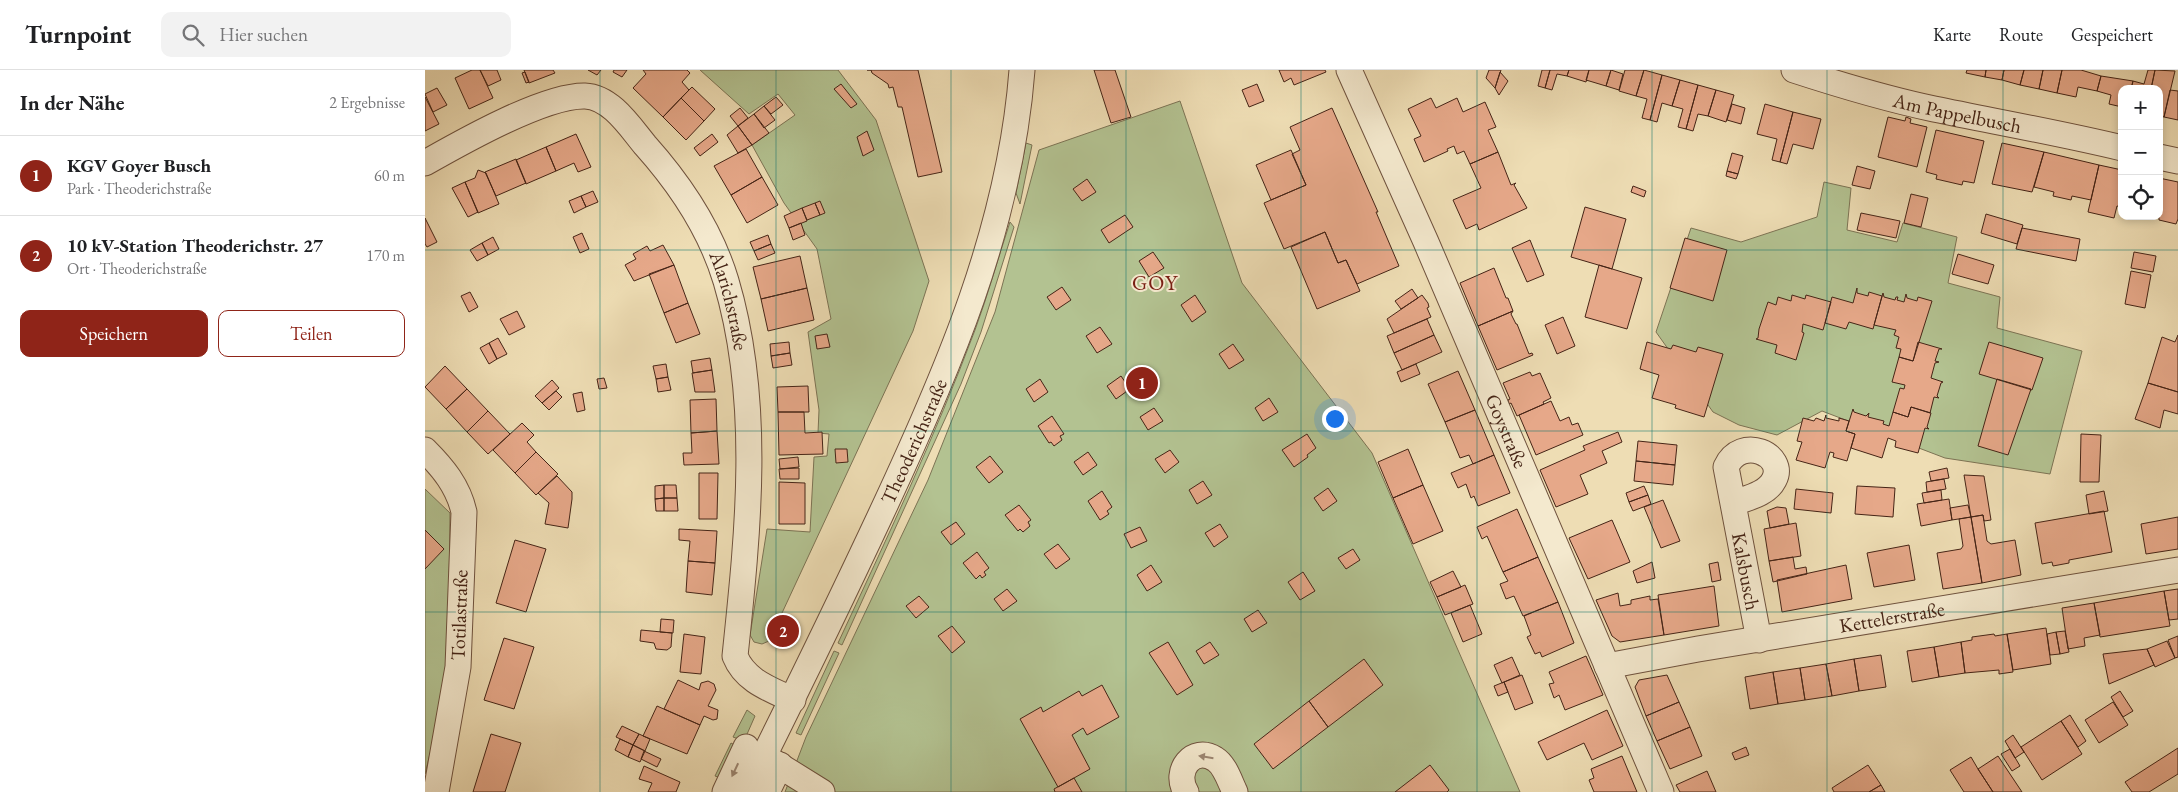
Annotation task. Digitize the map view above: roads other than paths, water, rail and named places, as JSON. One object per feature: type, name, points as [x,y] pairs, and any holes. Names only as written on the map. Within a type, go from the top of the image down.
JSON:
[{"type":"street","name":"Theoderichstraße","points":[[746,792],[793,700],[925,419],[977,286],[1002,193],[1014,130],[1022,70]]},
{"type":"street","name":"Goystraße","points":[[1349,70],[1423,234],[1661,792]]},
{"type":"street","name":"Am Pappelbusch","points":[[1794,70],[1849,78],[1934,109],[2054,132],[2118,147]]},
{"type":"street","name":"Alarichstraße","points":[[425,163],[499,124],[540,106],[567,97],[586,96],[601,100],[619,115],[663,165],[684,195],[716,255],[726,280],[741,352],[748,436],[749,501],[735,656],[739,666],[747,675],[793,700]]},
{"type":"street","points":[[2163,158],[2178,162]]},
{"type":"street","name":"Totilastraße","points":[[425,450],[450,478],[460,496],[464,512],[458,667],[436,792]]},
{"type":"street","name":"Kalsbusch","points":[[1733,503],[1759,640]]},
{"type":"street","name":"Kettelerstraße","points":[[1607,666],[2178,570]]},
{"type":"street","points":[[1186,792],[1181,783],[1181,774],[1184,766],[1190,759],[1206,755],[1215,758],[1221,764],[1235,792]]},
{"type":"street","name":"Theoderichstraße","points":[[725,792],[763,756]]},
{"type":"street","name":"Theoderichstraße","points":[[763,756],[767,792]]},
{"type":"street","points":[[763,756],[823,792]]},
{"type":"place","name":"KGV Goyer Busch","points":[[1142,383]]},
{"type":"place","name":"10 kV-Station Theoderichstr. 27","points":[[783,631]]},
{"type":"district","name":"GOY","points":[[1155,283]]}]
